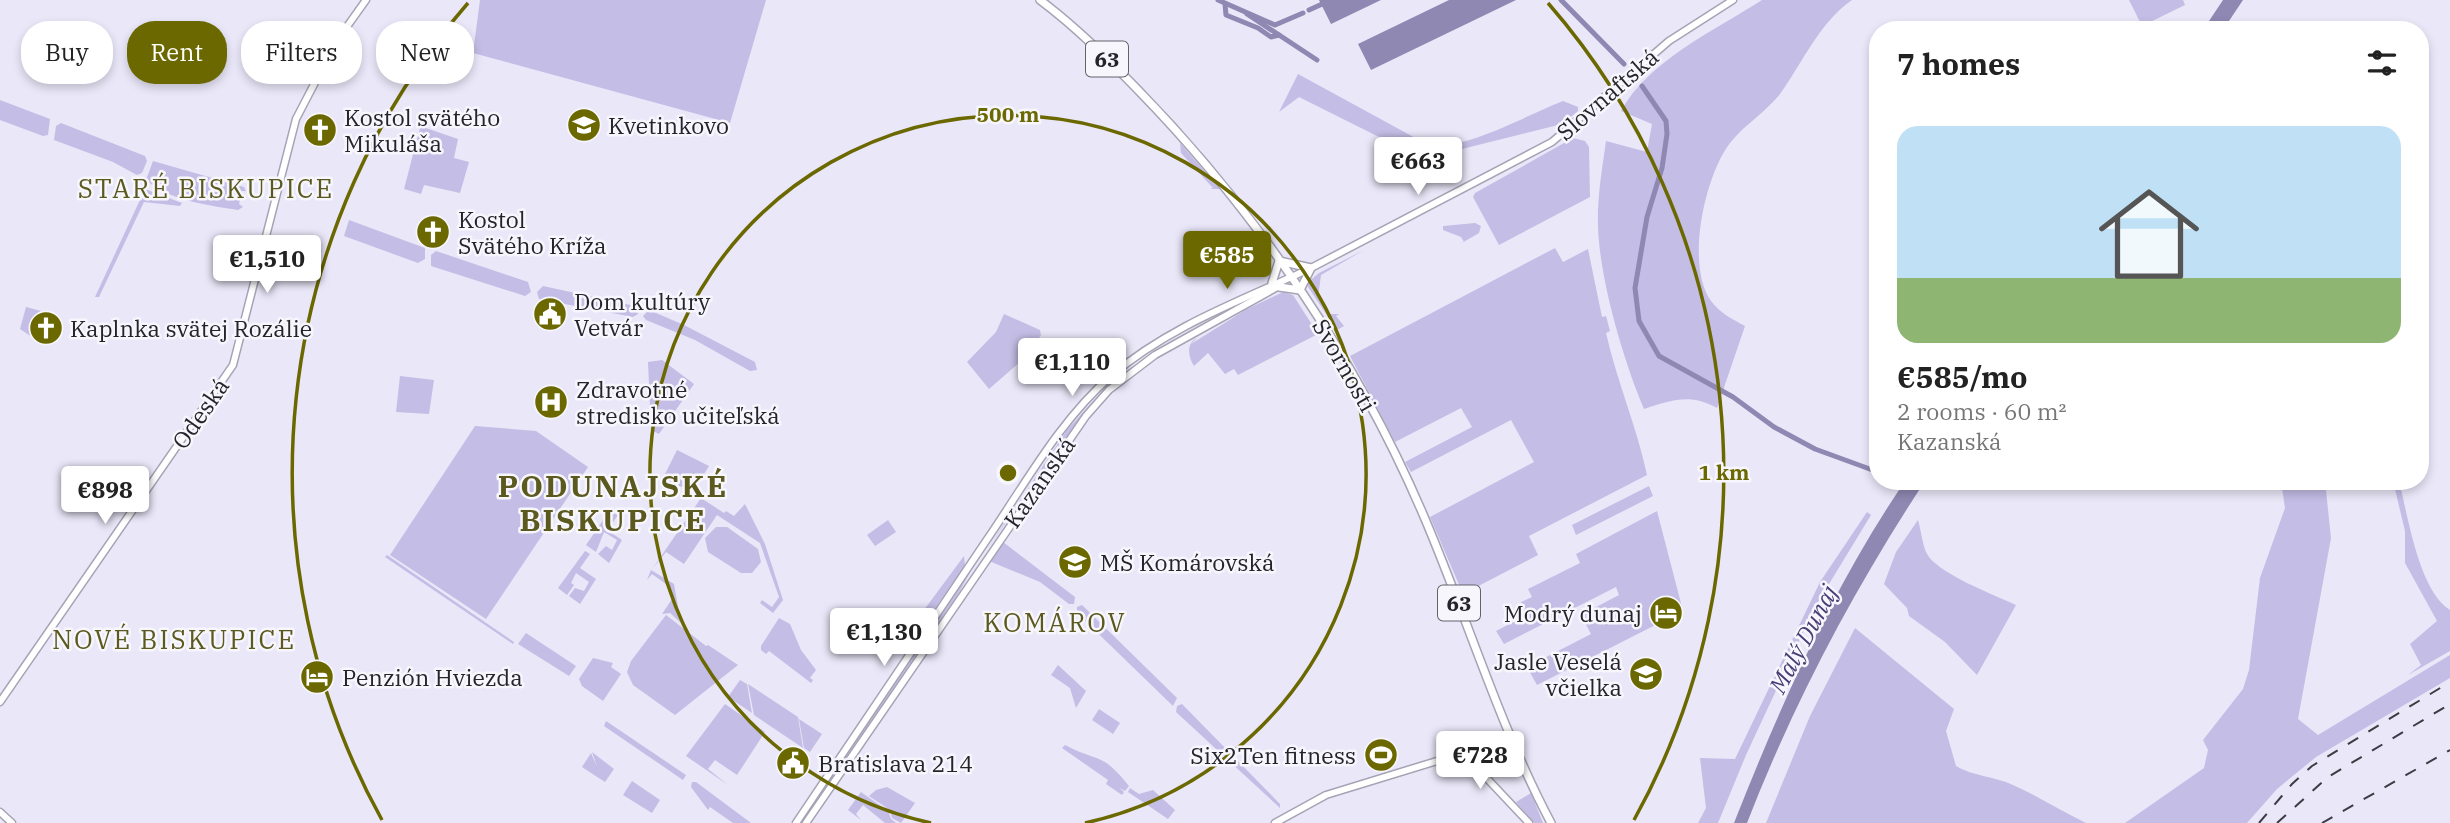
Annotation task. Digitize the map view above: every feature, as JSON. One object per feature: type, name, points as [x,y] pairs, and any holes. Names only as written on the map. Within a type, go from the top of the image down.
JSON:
[{"type":"main road","name":"Odeská","points":[[0,702],[233,365],[296,119],[346,26],[366,0]]},
{"type":"main road","name":"Svornosti","points":[[1040,0],[1083,36],[1162,115],[1227,191],[1300,290],[1354,376],[1406,476],[1549,823]]},
{"type":"main road","name":"Slovnaftská","points":[[1291,277],[1561,136],[1669,41],[1733,0]]},
{"type":"main road","points":[[1279,261],[1311,268],[1300,290],[1275,285],[1279,261]]},
{"type":"main road","name":"Kazanská","points":[[796,823],[1032,473],[1080,409],[1111,376],[1155,345],[1291,277]]},
{"type":"main road","name":"Kazanská","points":[[808,822],[1086,416],[1110,390],[1155,355],[1275,285]]},
{"type":"main road","points":[[1275,823],[1326,795],[1463,753],[1529,823]]},
{"type":"main road","points":[[0,812],[12,823]]},
{"type":"shaded area","points":[[480,0],[766,0],[730,123],[474,53]]},
{"type":"shaded area","points":[[1319,0],[1381,0],[1331,24]]},
{"type":"shaded area","points":[[1449,0],[1516,0],[1371,70],[1358,44]]},
{"type":"shaded area","points":[[1762,0],[1852,0],[1840,9],[1821,31],[1780,94],[1730,143],[1713,176],[1701,220],[1699,266],[1703,285],[1718,309],[1745,326],[1717,408],[1689,399],[1644,409],[1614,320],[1603,271],[1598,205],[1606,141],[1647,152],[1652,124],[1621,111],[1633,93],[1648,76],[1684,48]]},
{"type":"shaded area","points":[[2129,0],[2183,0],[2185,5],[2152,21],[2140,21]]},
{"type":"shaded area","points":[[2223,0],[2243,0],[2229,21],[2209,21]]},
{"type":"shaded area","points":[[1298,74],[1430,146],[1481,136],[1563,101],[1578,107],[1578,111],[1562,124],[1426,158],[1299,97],[1279,112]]},
{"type":"shaded area","points":[[0,100],[50,119],[48,135],[43,136],[0,120]]},
{"type":"shaded area","points":[[61,123],[145,156],[147,161],[142,173],[137,175],[113,162],[54,140],[56,126]]},
{"type":"shaded area","points":[[420,128],[458,139],[454,158],[469,162],[460,193],[424,185],[421,194],[404,189]]},
{"type":"shaded area","points":[[1573,138],[1585,141],[1589,147],[1590,197],[1499,245],[1473,197],[1475,193]]},
{"type":"shaded area","points":[[1180,143],[1220,189],[1210,189],[1213,188],[1181,153]]},
{"type":"shaded area","points":[[153,161],[244,187],[246,191],[242,191],[239,204],[243,207],[238,210],[214,206],[166,193],[146,180]]},
{"type":"shaded area","points":[[145,189],[182,203],[180,206],[144,202],[99,297],[95,297]]},
{"type":"shaded area","points":[[349,220],[425,248],[425,259],[418,263],[344,236]]},
{"type":"shaded area","points":[[1475,223],[1481,226],[1479,233],[1464,242],[1461,237],[1443,230],[1443,226]]},
{"type":"shaded area","points":[[1555,248],[1563,262],[1588,249],[1602,317],[1606,316],[1610,331],[1606,333],[1647,475],[1529,536],[1538,555],[1463,594],[1430,517],[1534,462],[1511,420],[1411,472],[1405,462],[1472,427],[1461,408],[1395,442],[1350,356]]},
{"type":"shaded area","points":[[1364,250],[1321,275],[1318,297],[1328,314],[1339,314],[1336,316],[1344,326],[1337,330],[1306,284],[1319,273]]},
{"type":"shaded area","points":[[436,251],[528,282],[531,292],[525,296],[431,266],[431,255]]},
{"type":"shaded area","points":[[543,286],[635,306],[638,314],[633,317],[539,299],[537,292]]},
{"type":"shaded area","points":[[1283,292],[1293,295],[1318,334],[1238,375],[1234,369],[1225,374],[1208,353],[1194,366],[1189,350],[1191,343],[1193,340],[1197,338],[1191,344],[1247,309]]},
{"type":"shaded area","points":[[26,307],[41,311],[32,337],[20,329]]},
{"type":"shaded area","points":[[649,310],[755,362],[757,370],[750,371],[695,340],[646,320],[643,316]]},
{"type":"shaded area","points":[[1004,314],[1040,330],[1041,335],[1028,355],[989,389],[967,362],[996,332]]},
{"type":"shaded area","points":[[662,360],[694,384],[659,434],[651,430],[648,362]]},
{"type":"shaded area","points":[[400,376],[434,380],[429,414],[396,412]]},
{"type":"shaded area","points":[[1113,379],[1072,429],[988,548],[1067,430]]},
{"type":"shaded area","points":[[475,426],[536,431],[588,467],[486,619],[390,555]]},
{"type":"shaded area","points":[[677,450],[709,466],[689,498],[683,496],[685,488],[662,480]]},
{"type":"shaded area","points":[[1649,486],[1653,496],[1576,535],[1572,525]]},
{"type":"shaded area","points":[[1899,490],[1919,490],[1827,647],[1765,778],[1747,823],[1734,823],[1770,734],[1810,647],[1879,521]]},
{"type":"shaded area","points":[[2282,490],[2326,490],[2331,538],[2298,719],[2318,735],[2450,655],[2450,678],[2316,757],[2277,789],[2247,823],[2125,823],[2204,768],[2208,750],[2203,740],[2243,689],[2249,670],[2260,578],[2285,508]]},
{"type":"shaded area","points":[[2395,490],[2401,490],[2416,552],[2430,587],[2450,610],[2450,651],[2408,675],[2421,665],[2410,644],[2437,621],[2405,563],[2405,531]]},
{"type":"shaded area","points":[[701,498],[724,513],[726,511],[734,516],[745,504],[765,544],[783,600],[773,613],[760,603],[762,600],[772,607],[779,597],[760,543],[717,515],[684,564],[666,552],[653,568]]},
{"type":"shaded area","points":[[614,511],[619,514],[607,530],[622,540],[609,563],[598,554],[606,546],[612,550],[617,540],[604,532],[596,552],[586,545],[607,514]]},
{"type":"shaded area","points":[[1657,511],[1683,611],[1537,685],[1527,667],[1591,634],[1581,615],[1619,595],[1616,587],[1504,644],[1496,631],[1527,615],[1521,602],[1532,597],[1528,589],[1580,563],[1576,554]]},
{"type":"shaded area","points":[[1867,512],[1871,515],[1815,607],[1746,755],[1718,823],[1698,823],[1706,808],[1700,758],[1735,759],[1820,582]]},
{"type":"shaded area","points":[[888,520],[896,532],[875,546],[867,535]]},
{"type":"shaded area","points":[[1918,520],[1926,552],[1941,568],[2016,605],[1977,675],[1945,642],[1909,616],[1907,608],[1884,584],[1896,552]]},
{"type":"shaded area","points":[[716,527],[727,527],[758,549],[761,562],[752,573],[741,573],[708,552],[705,538]]},
{"type":"shaded area","points":[[1003,542],[1075,597],[1074,604],[1069,604],[1040,582],[989,561]]},
{"type":"shaded area","points":[[585,551],[590,554],[580,568],[596,579],[580,604],[569,596],[575,588],[584,591],[589,582],[576,573],[571,583],[574,585],[567,595],[558,588]]},
{"type":"shaded area","points":[[387,555],[514,642],[513,644],[385,557]]},
{"type":"shaded area","points":[[964,556],[965,565],[921,629],[917,629],[922,623],[924,610]]},
{"type":"shaded area","points":[[973,567],[957,596],[801,823]]},
{"type":"shaded area","points":[[651,570],[674,584],[681,623],[670,613],[662,614],[672,599],[668,590],[670,587],[652,574],[647,580]]},
{"type":"shaded area","points":[[1082,605],[1177,698],[1173,706],[1077,613],[1077,607]]},
{"type":"shaded area","points":[[666,615],[706,646],[738,665],[675,715],[633,685],[627,672],[631,661]]},
{"type":"shaded area","points":[[779,618],[790,624],[801,650],[816,670],[810,678],[813,680],[811,683],[769,651],[766,654],[761,650]]},
{"type":"shaded area","points":[[1855,628],[1954,709],[1946,731],[1956,766],[2013,785],[2086,823],[1766,823],[1810,716]]},
{"type":"shaded area","points":[[526,633],[576,666],[569,676],[518,644]]},
{"type":"shaded area","points":[[593,658],[613,663],[611,667],[621,674],[603,701],[582,686],[579,679]]},
{"type":"shaded area","points":[[1058,665],[1086,691],[1076,708],[1070,688],[1051,675]]},
{"type":"shaded area","points":[[740,680],[747,684],[752,713],[728,697]]},
{"type":"shaded area","points":[[748,684],[798,717],[803,748],[754,715]]},
{"type":"shaded area","points":[[725,704],[765,732],[737,775],[715,760],[708,769],[728,785],[686,756]]},
{"type":"shaded area","points":[[1182,704],[1280,804],[1280,808],[1176,712],[1177,706]]},
{"type":"shaded area","points":[[1099,709],[1120,723],[1113,734],[1092,720]]},
{"type":"shaded area","points":[[799,719],[822,734],[810,752],[804,748]]},
{"type":"shaded area","points":[[606,721],[686,775],[683,780],[604,726]]},
{"type":"shaded area","points":[[1065,745],[1105,762],[1129,786],[1125,791],[1119,788],[1124,792],[1122,795],[1106,784],[1108,780],[1062,748]]},
{"type":"shaded area","points":[[592,752],[614,769],[605,782],[582,767],[591,753],[597,767]]},
{"type":"shaded area","points":[[632,781],[660,800],[652,813],[623,795]]},
{"type":"shaded area","points":[[692,782],[696,782],[751,823],[733,823],[710,807],[708,810],[691,787]]},
{"type":"shaded area","points":[[887,787],[915,803],[901,823],[892,818],[890,810],[869,796],[876,790]]},
{"type":"shaded area","points":[[1130,788],[1139,794],[1153,790],[1175,810],[1168,819],[1128,792]]},
{"type":"shaded area","points":[[861,792],[888,811],[896,823],[885,823],[863,805],[856,814],[861,820],[848,810]]},
{"type":"shaded area","points":[[1531,793],[1543,823],[1534,823],[1516,802]]},
{"type":"waterway","points":[[1218,0],[1275,25],[1303,13]]},
{"type":"waterway","points":[[1309,10],[1331,0]]},
{"type":"waterway","points":[[1561,0],[1624,64]]},
{"type":"waterway","points":[[1225,4],[1226,15],[1258,28],[1271,37],[1279,35]]},
{"type":"waterway","points":[[1247,14],[1317,60]]},
{"type":"waterway","points":[[1642,86],[1666,121],[1667,134],[1662,168],[1647,217],[1635,288],[1639,321],[1659,356],[1733,397],[1774,427],[1815,449],[1869,469]]},
{"type":"railway","points":[[2259,823],[2292,784],[2312,766],[2450,682]]},
{"type":"railway","points":[[2277,823],[2328,777],[2450,704]]},
{"type":"railway","points":[[2322,823],[2450,750]]},
{"type":"place","name":"Kvetinkovo","points":[[584,125]]},
{"type":"place","name":"Kostol svätého Mikuláša","points":[[320,130]]},
{"type":"place","name":"Kostol Svätého Kríža","points":[[433,232]]},
{"type":"place","name":"Dom kultúry Vetvár","points":[[550,314]]},
{"type":"place","name":"Kaplnka svätej Rozálie","points":[[46,328]]},
{"type":"place","name":"Zdravotné stredisko učiteľská","points":[[551,402]]},
{"type":"place","name":"MŠ Komárovská","points":[[1075,562]]},
{"type":"place","name":"Modrý dunaj","points":[[1666,613]]},
{"type":"place","name":"Jasle Veselá včielka","points":[[1646,674]]},
{"type":"place","name":"Penzión Hviezda","points":[[317,677]]},
{"type":"place","name":"Six2Ten fitness","points":[[1381,755]]},
{"type":"place","name":"Bratislava 214","points":[[793,763]]},
{"type":"district","name":"STARÉ BISKUPICE","points":[[206,188]]},
{"type":"district","name":"PODUNAJSKÉ BISKUPICE","points":[[613,502]]},
{"type":"district","name":"KOMÁROV","points":[[1055,622]]},
{"type":"district","name":"NOVÉ BISKUPICE","points":[[174,639]]},
{"type":"water label","name":"Malý Dunaj","points":[[1803,639]]}]
